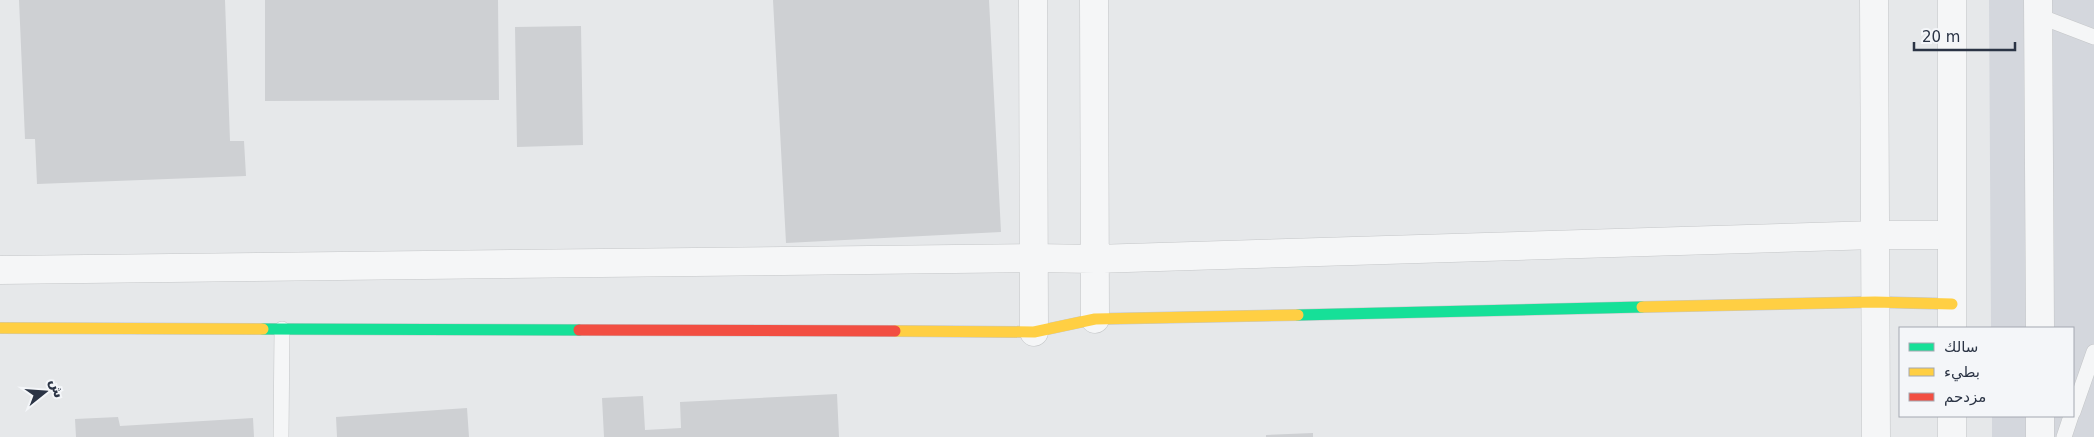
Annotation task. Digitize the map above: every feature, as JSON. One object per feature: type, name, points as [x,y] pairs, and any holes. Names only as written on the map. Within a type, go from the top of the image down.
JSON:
[{"type":"street","points":[[1033,0],[1034,332]]},
{"type":"street","points":[[1094,0],[1095,319]]},
{"type":"street","points":[[1874,0],[1876,437]]},
{"type":"street","points":[[0,328],[1034,332],[1095,319],[1875,302],[1952,316],[1952,0]]},
{"type":"street","points":[[2038,8],[2040,327]]},
{"type":"street","points":[[0,270],[1095,258],[1875,234],[1952,235]]},
{"type":"street","points":[[1952,417],[1952,437]]},
{"type":"street","points":[[2040,417],[2040,437]]},
{"type":"lane","points":[[2038,8],[2094,36]]},
{"type":"lane","points":[[281,437],[282,329]]},
{"type":"lane","points":[[2074,409],[2094,352]]},
{"type":"lane","points":[[2064,437],[2071,417]]},
{"type":"shaded area","points":[[1989,0],[2094,0],[2094,437],[1992,437],[1992,417],[2074,417],[2074,327],[1991,327]]},
{"type":"building","points":[[19,0],[225,0],[230,141],[244,141],[246,176],[37,184],[35,139],[25,139]]},
{"type":"building","points":[[265,0],[498,0],[499,100],[265,101]]},
{"type":"building","points":[[773,0],[989,0],[1001,232],[786,243]]},
{"type":"building","points":[[581,26],[583,145],[517,147],[515,27]]},
{"type":"building","points":[[837,394],[839,437],[604,437],[602,398],[643,396],[645,430],[681,428],[680,402]]},
{"type":"building","points":[[467,408],[469,437],[337,437],[336,417]]},
{"type":"building","points":[[118,417],[120,426],[253,418],[254,437],[76,437],[75,419]]},
{"type":"building","points":[[1313,433],[1313,437],[1266,437],[1266,435]]},
{"type":"traffic: fast","points":[[1298,315],[1642,307]]},
{"type":"traffic: fast","points":[[263,329],[579,330]]},
{"type":"traffic: slow","points":[[1642,307],[1875,302],[1952,304]]},
{"type":"traffic: slow","points":[[895,331],[1034,332],[1095,319],[1298,315]]},
{"type":"traffic: slow","points":[[0,328],[263,329]]},
{"type":"traffic: jam","points":[[579,330],[895,331]]}]
